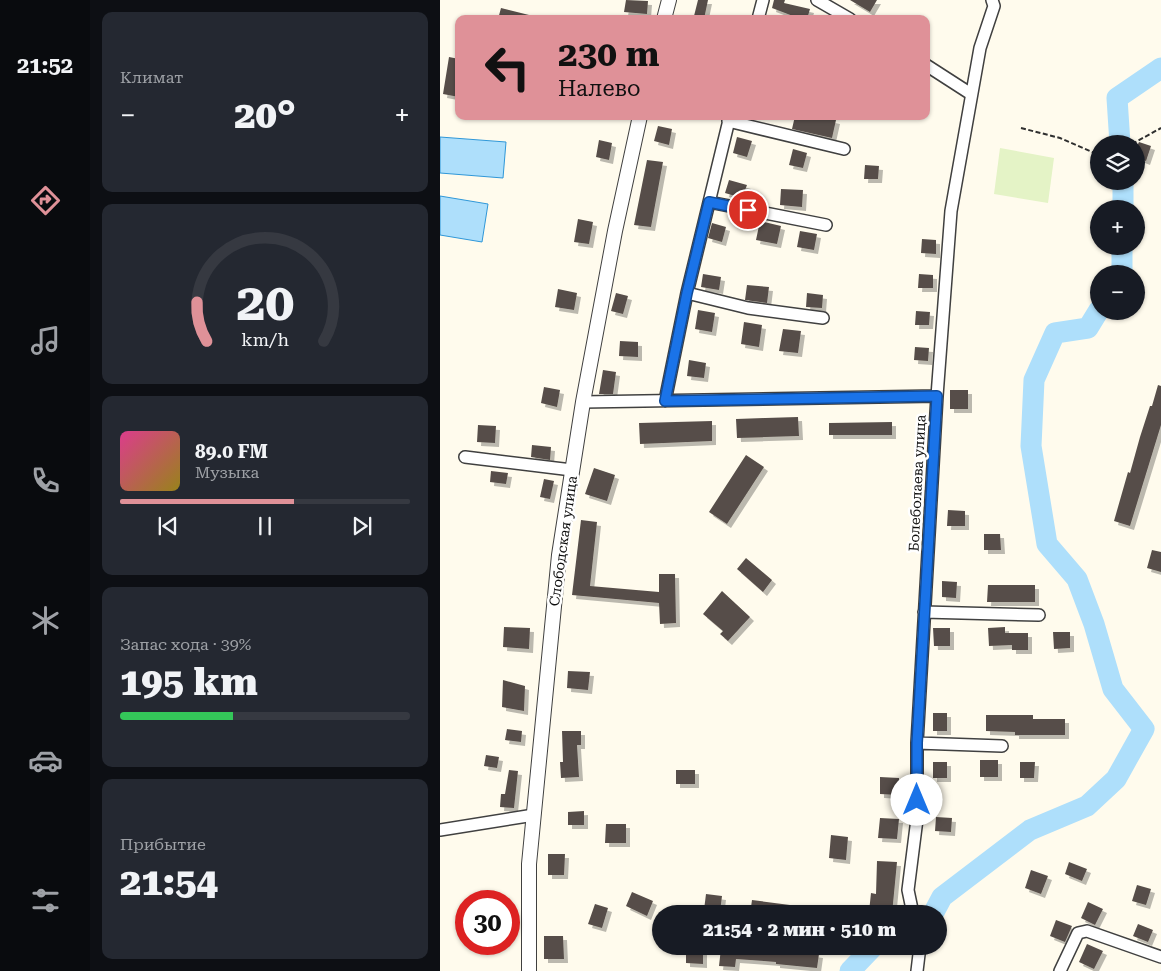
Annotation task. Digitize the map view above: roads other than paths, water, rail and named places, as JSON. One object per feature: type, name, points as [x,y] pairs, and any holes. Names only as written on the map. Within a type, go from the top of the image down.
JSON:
[{"type":"street","points":[[665,15],[669,0]]},
{"type":"street","points":[[759,15],[763,0]]},
{"type":"street","points":[[817,0],[843,15]]},
{"type":"street","name":"Болеболаева улица","points":[[911,905],[908,890],[917,819],[917,743],[924,612],[937,396],[952,210],[980,48],[994,6],[992,0]]},
{"type":"street","points":[[930,68],[972,94]]},
{"type":"street","name":"Слободская улица","points":[[530,971],[529,864],[559,555],[583,402],[615,231],[639,120]]},
{"type":"street","points":[[665,401],[687,293],[729,120]]},
{"type":"street","points":[[736,120],[844,149]]},
{"type":"street","points":[[709,202],[826,225]]},
{"type":"street","points":[[687,293],[748,308],[823,318]]},
{"type":"street","points":[[583,402],[937,396]]},
{"type":"street","points":[[465,457],[572,470]]},
{"type":"street","points":[[924,612],[1040,615]]},
{"type":"street","points":[[917,743],[1002,746]]},
{"type":"street","points":[[440,830],[534,815]]},
{"type":"street","points":[[1060,971],[1078,933],[1087,931],[1161,957]]},
{"type":"street","points":[[917,971],[919,955]]},
{"type":"water","points":[[440,137],[506,142],[503,178],[440,173]]},
{"type":"water","points":[[440,196],[488,204],[482,242],[440,235]]},
{"type":"waterway","points":[[1119,135],[1117,98],[1161,68]]},
{"type":"waterway","points":[[1123,190],[1123,200]]},
{"type":"waterway","points":[[1122,255],[1122,265]]},
{"type":"waterway","points":[[938,905],[942,897],[1030,830],[1087,806],[1116,779],[1144,729],[1113,689],[1094,624],[1077,579],[1047,544],[1031,446],[1034,380],[1055,333],[1088,328],[1093,320]]},
{"type":"waterway","points":[[850,971],[865,955]]}]
